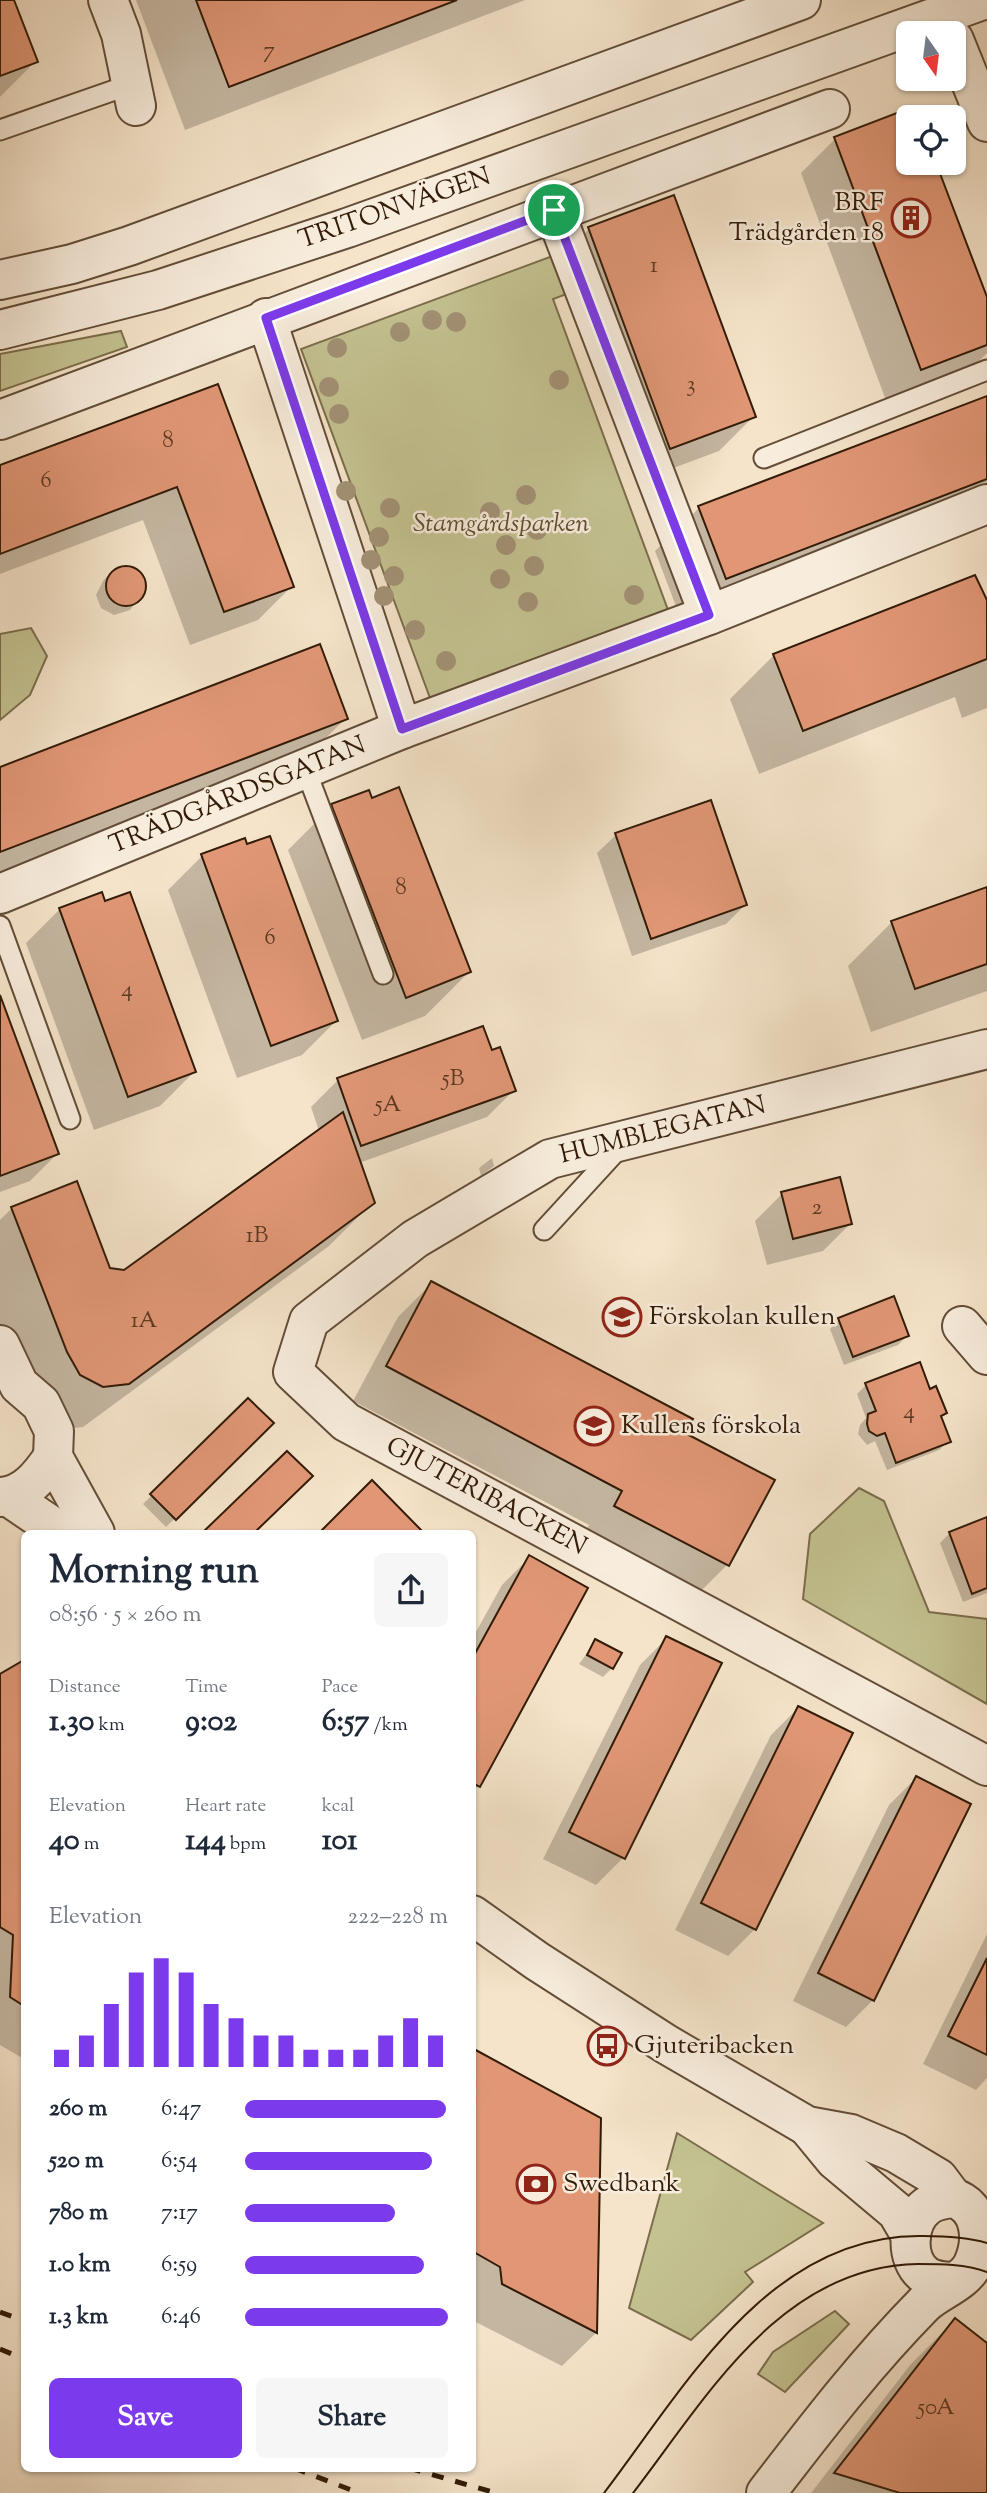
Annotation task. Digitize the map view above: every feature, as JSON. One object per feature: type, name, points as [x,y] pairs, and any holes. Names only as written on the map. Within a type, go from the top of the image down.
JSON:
[{"type":"street","points":[[108,0],[121,34],[134,95]]},
{"type":"street","name":"TRITONVÄGEN","points":[[0,280],[72,264],[129,246],[801,0]]},
{"type":"street","name":"TRITONVÄGEN","points":[[946,21],[983,0]]},
{"type":"street","name":"TRITONVÄGEN","points":[[0,330],[158,290],[347,228],[896,38]]},
{"type":"street","points":[[966,70],[987,121]]},
{"type":"street","name":"TRITONVÄGEN","points":[[0,420],[830,108]]},
{"type":"street","points":[[554,210],[709,615]]},
{"type":"street","points":[[266,318],[402,729]]},
{"type":"street","name":"TRÄDGÅRDSGATAN","points":[[0,894],[402,729],[709,615],[987,504]]},
{"type":"street","name":"HUMBLEGATAN","points":[[293,1372],[309,1321],[415,1240],[550,1159],[987,1049]]},
{"type":"street","points":[[962,1326],[987,1355]]},
{"type":"street","points":[[0,1345],[10,1384],[41,1404],[54,1431],[53,1457],[94,1530]]},
{"type":"street","name":"GJUTERIBACKEN","points":[[293,1372],[346,1422],[987,1766]]},
{"type":"street","points":[[4,1497],[36,1482],[53,1457]]},
{"type":"street","points":[[4,1497],[57,1530]]},
{"type":"street","points":[[476,1918],[537,1961],[666,2044],[807,2126],[851,2134],[896,2153],[938,2178],[970,2204],[978,2223],[979,2240],[967,2280],[932,2297],[849,2373],[747,2493]]},
{"type":"street","points":[[807,2126],[835,2160],[897,2212],[924,2274],[936,2280],[967,2280]]},
{"type":"street","points":[[766,2493],[896,2302],[914,2250],[914,2223],[927,2205],[970,2204]]},
{"type":"lane","points":[[0,130],[134,95]]},
{"type":"lane","points":[[764,458],[987,370]]},
{"type":"lane","points":[[305,768],[383,974]]},
{"type":"lane","points":[[0,926],[70,1119]]},
{"type":"lane","points":[[544,1230],[625,1141]]},
{"type":"green space","name":"Stamgårdsparken","points":[[558,254],[572,292],[553,299],[668,610],[430,698],[301,349]]},
{"type":"green space","points":[[121,331],[127,347],[0,391],[0,354]]},
{"type":"green space","points":[[31,628],[47,656],[30,695],[0,720],[0,634]]},
{"type":"green space","points":[[859,1488],[884,1501],[929,1612],[987,1619],[987,1704],[803,1599],[810,1534]]},
{"type":"green space","points":[[677,2133],[823,2223],[745,2272],[753,2282],[691,2340],[629,2308]]},
{"type":"green space","points":[[835,2311],[849,2324],[785,2392],[758,2374],[773,2352]]},
{"type":"building","points":[[0,0],[14,0],[38,62],[0,76]]},
{"type":"building","points":[[196,0],[457,0],[229,87]]},
{"type":"building","name":"BRF Trädgården 18","points":[[896,113],[896,175],[941,175],[987,297],[987,345],[921,370],[834,137]]},
{"type":"building","points":[[674,195],[756,417],[670,449],[588,227]]},
{"type":"building","points":[[218,384],[294,587],[224,612],[177,487],[0,554],[0,465]]},
{"type":"building","points":[[987,396],[987,479],[726,579],[698,506]]},
{"type":"building","points":[[126,566],[134,567],[140,572],[145,578],[145,594],[140,600],[134,605],[126,606],[118,605],[112,600],[107,594],[106,586],[107,578],[112,572],[118,567]]},
{"type":"building","points":[[975,575],[987,600],[987,659],[803,731],[773,654]]},
{"type":"building","points":[[320,644],[348,719],[0,852],[0,767]]},
{"type":"building","points":[[399,787],[471,972],[406,998],[331,804],[369,790],[372,798]]},
{"type":"building","points":[[711,800],[747,905],[651,939],[615,833]]},
{"type":"building","points":[[270,836],[338,1021],[271,1046],[201,854],[245,838],[247,844]]},
{"type":"building","points":[[987,887],[987,964],[915,989],[891,921]]},
{"type":"building","points":[[102,892],[105,901],[130,892],[196,1072],[128,1097],[59,908]]},
{"type":"building","points":[[0,995],[59,1154],[0,1176]]},
{"type":"building","points":[[483,1026],[492,1050],[500,1047],[516,1091],[361,1146],[337,1078]]},
{"type":"building","points":[[343,1112],[375,1203],[129,1384],[103,1387],[80,1375],[67,1352],[11,1207],[77,1181],[110,1268],[124,1270]]},
{"type":"building","points":[[840,1177],[852,1224],[793,1239],[781,1192]]},
{"type":"building","name":"Kullens förskola","points":[[431,1281],[693,1419],[685,1433],[775,1480],[729,1566],[614,1506],[622,1491],[386,1366]]},
{"type":"building","points":[[894,1296],[909,1336],[853,1357],[838,1318]]},
{"type":"building","points":[[920,1362],[930,1389],[936,1386],[947,1413],[941,1416],[951,1442],[896,1463],[885,1433],[877,1436],[869,1431],[868,1414],[876,1411],[865,1383]]},
{"type":"building","points":[[248,1398],[274,1423],[176,1520],[150,1494]]},
{"type":"building","points":[[287,1451],[313,1476],[257,1530],[205,1530]]},
{"type":"building","points":[[372,1480],[421,1530],[322,1530]]},
{"type":"building","points":[[987,1517],[987,1588],[972,1594],[949,1532]]},
{"type":"building","points":[[529,1555],[588,1588],[480,1787],[476,1785],[476,1652]]},
{"type":"building","points":[[666,1636],[722,1663],[625,1859],[569,1832]]},
{"type":"building","points":[[595,1639],[622,1653],[613,1669],[587,1655]]},
{"type":"building","points":[[21,1662],[21,2004],[10,1997],[13,1935],[0,1927],[0,1674]]},
{"type":"building","points":[[798,1706],[853,1733],[756,1930],[701,1903]]},
{"type":"building","points":[[916,1776],[971,1804],[874,2001],[818,1973]]},
{"type":"building","points":[[987,1958],[987,2055],[948,2036]]},
{"type":"building","name":"Swedbank","points":[[476,2050],[601,2118],[597,2333],[502,2284],[500,2267],[476,2253]]},
{"type":"building","points":[[955,2318],[987,2343],[987,2493],[900,2493],[834,2473]]},
{"type":"tram line","points":[[604,2493],[700,2364],[736,2324],[776,2288],[820,2260],[869,2242],[931,2236],[987,2243]]},
{"type":"tram line","points":[[633,2493],[689,2417],[752,2343],[787,2312],[826,2287],[869,2270],[918,2264],[962,2266],[987,2272]]},
{"type":"railway","points":[[0,2312],[21,2320]]},
{"type":"railway","points":[[0,2349],[21,2358]]},
{"type":"railway","points":[[304,2472],[359,2493]]},
{"type":"railway","points":[[423,2472],[496,2493]]},
{"type":"place","name":"BRF Trädgården 18","points":[[911,218]]},
{"type":"place","name":"Förskolan kullen","points":[[622,1317]]},
{"type":"place","name":"Kullens förskola","points":[[594,1426]]},
{"type":"place","name":"Gjuteribacken","points":[[607,2046]]},
{"type":"place","name":"Swedbank","points":[[536,2184]]},
{"type":"route","points":[[554,210],[709,615],[402,729],[266,318],[554,210]]}]
